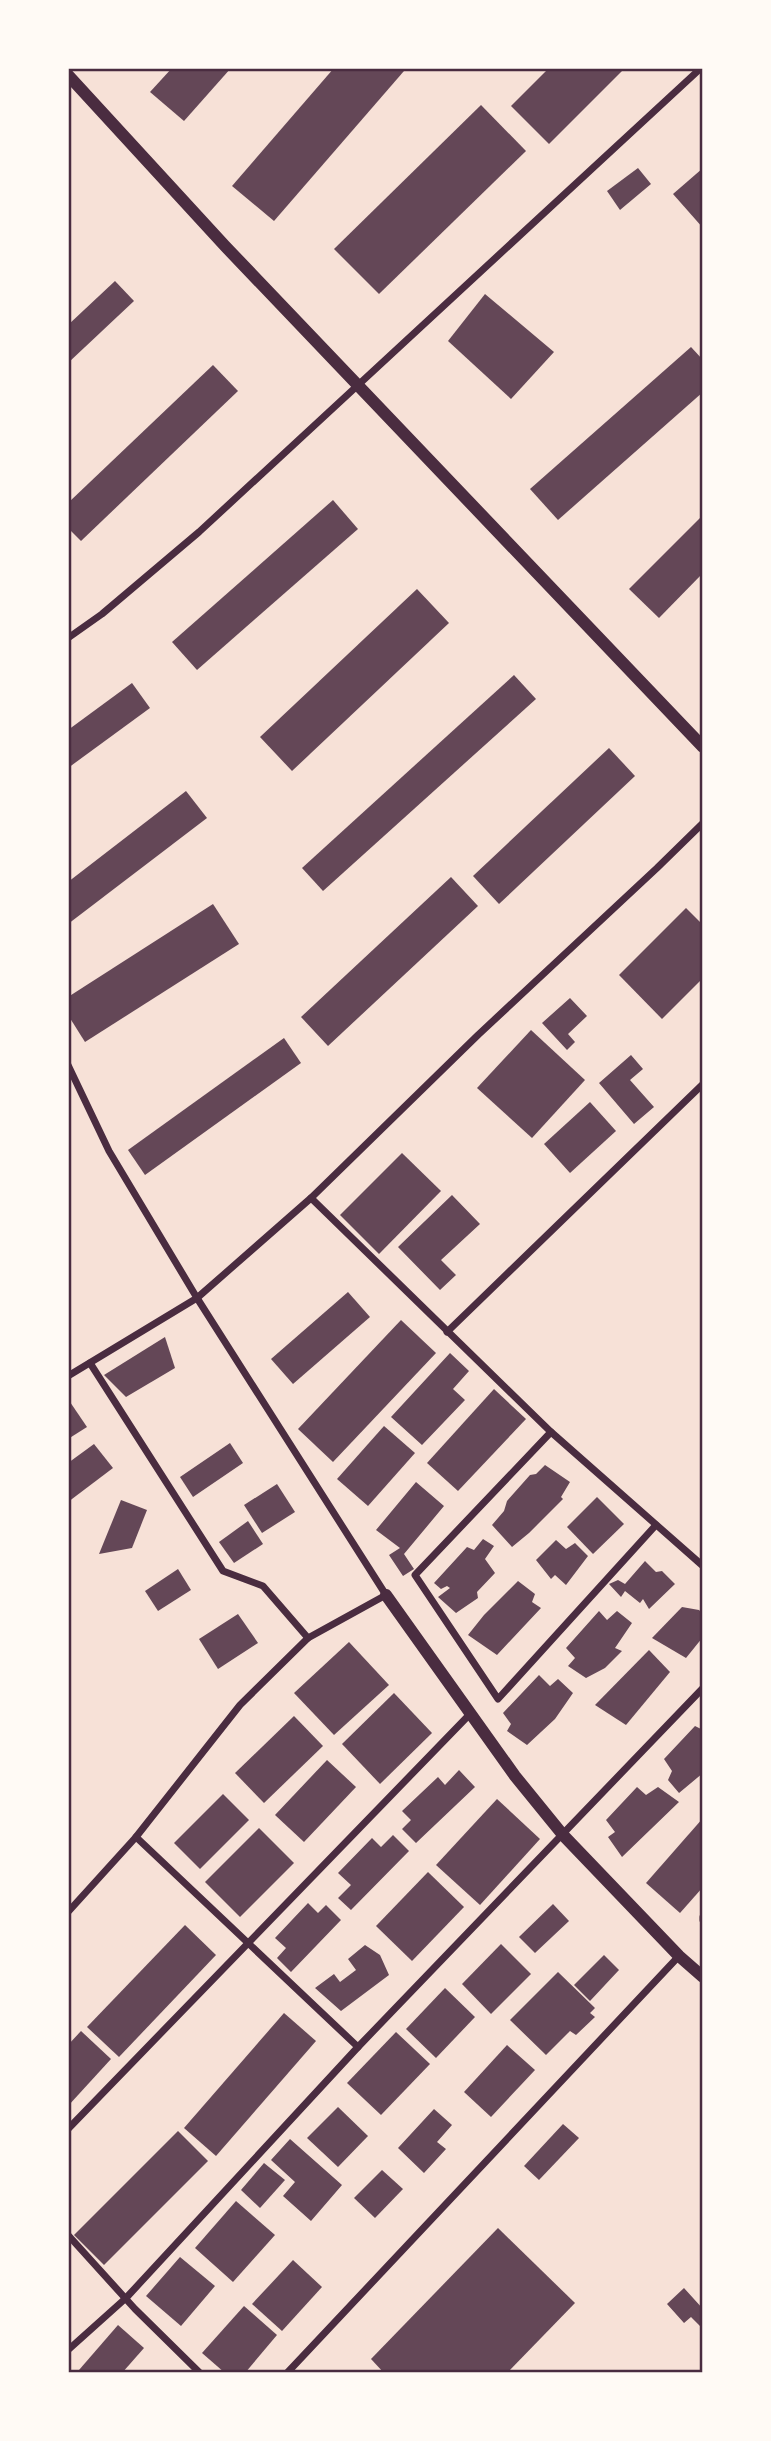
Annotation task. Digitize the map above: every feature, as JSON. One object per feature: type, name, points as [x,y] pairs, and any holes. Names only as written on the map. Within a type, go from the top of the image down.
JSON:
[{"type":"street","points":[[68,638],[102,614],[199,531],[701,68]]},
{"type":"street","points":[[68,75],[225,246],[703,747]]},
{"type":"street","points":[[68,1376],[197,1298],[311,1198],[478,1035],[703,823]]},
{"type":"street","points":[[68,1065],[108,1151],[197,1298],[386,1595],[515,1776],[564,1835],[679,1956],[703,1977]]},
{"type":"street","points":[[447,1332],[703,1084]]},
{"type":"street","points":[[311,1198],[551,1432],[703,1566]]},
{"type":"street","points":[[90,1363],[223,1571],[263,1586],[308,1638]]},
{"type":"street","points":[[551,1432],[415,1575],[498,1699],[656,1525]]},
{"type":"street","points":[[68,1912],[136,1837],[240,1705],[308,1638],[386,1595]]},
{"type":"street","points":[[68,2350],[126,2298],[358,2047],[703,1688]]},
{"type":"street","points":[[68,2129],[470,1714]]},
{"type":"street","points":[[136,1837],[358,2047]]},
{"type":"street","points":[[287,2373],[679,1956]]},
{"type":"street","points":[[68,2235],[200,2373]]},
{"type":"building","points":[[172,68],[231,68],[184,121],[150,92]]},
{"type":"building","points":[[334,68],[401,68],[404,71],[274,221],[232,186]]},
{"type":"building","points":[[549,68],[625,68],[549,144],[511,106]]},
{"type":"building","points":[[481,105],[526,151],[379,294],[334,249]]},
{"type":"building","points":[[638,168],[651,184],[620,210],[607,191]]},
{"type":"building","points":[[703,168],[703,228],[673,194]]},
{"type":"building","points":[[115,281],[134,301],[68,363],[68,325]]},
{"type":"building","points":[[485,294],[554,352],[511,399],[448,341]]},
{"type":"building","points":[[691,347],[703,360],[703,392],[558,520],[530,489]]},
{"type":"building","points":[[213,365],[238,391],[81,541],[68,528],[68,503]]},
{"type":"building","points":[[333,500],[358,529],[197,670],[172,642]]},
{"type":"building","points":[[703,515],[703,573],[659,618],[629,589]]},
{"type":"building","points":[[417,589],[449,623],[292,771],[260,737]]},
{"type":"building","points":[[514,675],[536,699],[323,891],[302,868]]},
{"type":"building","points":[[132,683],[150,708],[68,768],[68,730]]},
{"type":"building","points":[[609,748],[635,776],[499,904],[473,876]]},
{"type":"building","points":[[186,791],[207,818],[68,924],[68,882]]},
{"type":"building","points":[[451,877],[478,906],[328,1046],[301,1017]]},
{"type":"building","points":[[213,904],[239,944],[85,1042],[68,1015],[68,997]]},
{"type":"building","points":[[686,908],[703,925],[703,978],[662,1019],[619,975]]},
{"type":"building","points":[[570,998],[587,1016],[568,1034],[575,1042],[567,1050],[542,1023]]},
{"type":"building","points":[[531,1030],[585,1080],[532,1138],[477,1088]]},
{"type":"building","points":[[284,1038],[301,1063],[145,1175],[128,1150]]},
{"type":"building","points":[[631,1055],[643,1069],[630,1080],[654,1107],[634,1124],[599,1083]]},
{"type":"building","points":[[590,1102],[616,1131],[570,1173],[544,1144]]},
{"type":"building","points":[[402,1153],[441,1191],[379,1254],[340,1215]]},
{"type":"building","points":[[452,1195],[480,1224],[441,1260],[456,1275],[440,1290],[398,1247]]},
{"type":"building","points":[[348,1292],[370,1317],[293,1384],[271,1359]]},
{"type":"building","points":[[401,1320],[436,1353],[333,1462],[298,1429]]},
{"type":"building","points":[[165,1337],[175,1368],[126,1397],[104,1375]]},
{"type":"building","points":[[450,1353],[469,1371],[453,1389],[465,1400],[422,1445],[391,1417]]},
{"type":"building","points":[[494,1389],[526,1419],[458,1491],[427,1463]]},
{"type":"building","points":[[68,1399],[87,1427],[68,1439]]},
{"type":"building","points":[[384,1426],[415,1453],[368,1506],[337,1479]]},
{"type":"building","points":[[230,1443],[243,1463],[193,1497],[180,1477]]},
{"type":"building","points":[[94,1444],[113,1468],[68,1502],[68,1463]]},
{"type":"building","points":[[545,1465],[570,1482],[561,1497],[563,1499],[512,1547],[492,1525],[504,1511],[507,1501],[530,1475],[536,1474]]},
{"type":"building","points":[[416,1482],[444,1506],[404,1554],[414,1569],[403,1576],[389,1555],[400,1548],[376,1530]]},
{"type":"building","points":[[277,1484],[295,1512],[262,1533],[244,1505]]},
{"type":"building","points":[[597,1497],[624,1524],[593,1554],[567,1527]]},
{"type":"building","points":[[121,1500],[147,1510],[132,1548],[99,1554]]},
{"type":"building","points":[[248,1521],[263,1544],[234,1563],[219,1542]]},
{"type":"building","points":[[483,1539],[494,1546],[485,1559],[495,1573],[477,1592],[478,1598],[456,1613],[438,1597],[450,1588],[447,1586],[441,1589],[434,1583],[467,1547],[474,1550]]},
{"type":"building","points":[[556,1540],[566,1549],[575,1543],[588,1556],[566,1585],[555,1575],[551,1579],[536,1560]]},
{"type":"building","points":[[645,1561],[656,1572],[662,1571],[675,1584],[649,1609],[643,1599],[640,1603],[625,1591],[621,1597],[609,1584],[618,1580],[625,1584]]},
{"type":"building","points":[[178,1569],[191,1590],[158,1611],[145,1591]]},
{"type":"building","points":[[518,1581],[535,1594],[532,1602],[541,1608],[497,1655],[468,1635]]},
{"type":"building","points":[[682,1607],[699,1610],[703,1614],[703,1637],[686,1658],[652,1638]]},
{"type":"building","points":[[599,1611],[607,1620],[617,1611],[632,1623],[615,1648],[622,1651],[605,1668],[586,1678],[568,1666],[575,1658],[566,1648]]},
{"type":"building","points":[[238,1614],[258,1643],[218,1669],[199,1639]]},
{"type":"building","points":[[349,1642],[389,1685],[334,1735],[294,1693]]},
{"type":"building","points":[[649,1650],[670,1672],[626,1725],[595,1705]]},
{"type":"building","points":[[539,1675],[550,1686],[558,1679],[573,1693],[555,1719],[527,1745],[507,1731],[511,1724],[503,1713]]},
{"type":"building","points":[[394,1693],[432,1733],[380,1784],[342,1744]]},
{"type":"building","points":[[294,1716],[323,1746],[264,1803],[235,1773]]},
{"type":"building","points":[[695,1726],[703,1730],[703,1773],[679,1793],[668,1780],[672,1771],[664,1759]]},
{"type":"building","points":[[327,1760],[356,1787],[304,1842],[275,1815]]},
{"type":"building","points":[[459,1770],[475,1787],[416,1843],[402,1829],[411,1820],[402,1811],[438,1777],[445,1785]]},
{"type":"building","points":[[637,1787],[646,1795],[658,1787],[679,1802],[622,1857],[608,1837],[615,1832],[606,1820]]},
{"type":"building","points":[[223,1794],[249,1820],[200,1869],[174,1843]]},
{"type":"building","points":[[497,1799],[540,1839],[480,1905],[436,1865]]},
{"type":"building","points":[[703,1818],[703,1887],[680,1913],[646,1883]]},
{"type":"building","points":[[259,1828],[294,1863],[240,1917],[205,1882]]},
{"type":"building","points":[[393,1835],[409,1851],[351,1910],[338,1898],[351,1885],[338,1873],[372,1838],[381,1847]]},
{"type":"building","points":[[428,1872],[464,1907],[412,1961],[376,1926]]},
{"type":"building","points":[[308,1903],[318,1913],[326,1905],[341,1920],[291,1972],[277,1958],[286,1948],[275,1938]]},
{"type":"building","points":[[553,1904],[569,1921],[535,1953],[519,1937]]},
{"type":"building","points":[[185,1925],[216,1955],[119,2057],[87,2027]]},
{"type":"building","points":[[501,1944],[531,1974],[491,2014],[462,1984]]},
{"type":"building","points":[[365,1945],[380,1955],[389,1975],[341,2011],[315,1988],[334,1974],[340,1982],[356,1970],[348,1959]]},
{"type":"building","points":[[604,1955],[619,1970],[590,2001],[574,1985]]},
{"type":"building","points":[[558,1972],[595,2008],[590,2013],[595,2017],[576,2035],[570,2031],[546,2055],[510,2020]]},
{"type":"building","points":[[445,1988],[475,2017],[436,2058],[406,2029]]},
{"type":"building","points":[[284,2013],[316,2041],[216,2156],[184,2128]]},
{"type":"building","points":[[81,2031],[111,2059],[68,2106],[68,2045]]},
{"type":"building","points":[[396,2032],[430,2064],[381,2115],[347,2083]]},
{"type":"building","points":[[507,2045],[535,2070],[491,2117],[464,2092]]},
{"type":"building","points":[[338,2107],[368,2136],[338,2167],[307,2138]]},
{"type":"building","points":[[434,2109],[452,2125],[437,2142],[446,2149],[424,2173],[398,2148]]},
{"type":"building","points":[[563,2124],[579,2138],[539,2180],[524,2166]]},
{"type":"building","points":[[178,2131],[208,2161],[104,2265],[74,2235]]},
{"type":"building","points":[[290,2139],[342,2185],[311,2221],[283,2196],[295,2182],[271,2160]]},
{"type":"building","points":[[264,2163],[285,2180],[260,2208],[241,2190]]},
{"type":"building","points":[[382,2170],[403,2189],[375,2218],[354,2198]]},
{"type":"building","points":[[236,2201],[275,2235],[233,2282],[195,2248]]},
{"type":"building","points":[[498,2228],[575,2303],[507,2373],[384,2373],[371,2359]]},
{"type":"building","points":[[180,2257],[215,2286],[181,2326],[146,2296]]},
{"type":"building","points":[[293,2260],[322,2287],[282,2331],[252,2304]]},
{"type":"building","points":[[684,2288],[703,2309],[703,2329],[691,2317],[684,2323],[667,2304]]},
{"type":"building","points":[[244,2306],[277,2335],[245,2373],[225,2373],[202,2353]]},
{"type":"building","points":[[118,2325],[144,2348],[122,2373],[82,2373],[79,2370]]}]
